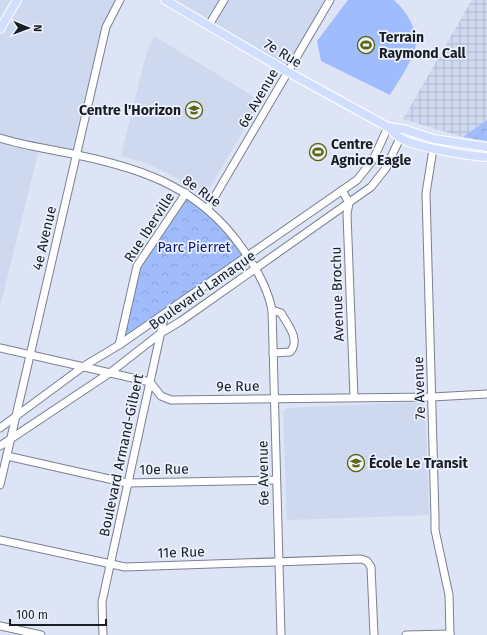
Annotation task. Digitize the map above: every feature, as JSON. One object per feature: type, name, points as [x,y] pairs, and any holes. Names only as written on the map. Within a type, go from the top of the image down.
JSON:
[{"type":"main road","points":[[0,29],[17,0]]},
{"type":"main road","name":"7e Rue","points":[[165,0],[288,72],[388,127],[400,138],[433,148],[487,157]]},
{"type":"main road","name":"7e Rue","points":[[388,127],[403,129],[434,139],[487,147]]},
{"type":"street","name":"4e Avenue","points":[[0,485],[106,27],[120,0]]},
{"type":"street","points":[[209,25],[224,0]]},
{"type":"street","name":"6e Avenue","points":[[208,208],[330,0]]},
{"type":"street","name":"Boulevard Lamaque","points":[[0,428],[84,366],[119,345],[366,172],[388,127]]},
{"type":"street","name":"8e Rue","points":[[0,138],[138,170],[156,177],[186,193],[208,208],[232,234],[247,255],[270,300],[272,310],[281,313],[295,340],[295,347],[290,352],[273,353]]},
{"type":"street","name":"Boulevard Lamaque","points":[[0,446],[110,372],[161,333],[371,188],[380,177],[400,138]]},
{"type":"street","name":"7e Avenue","points":[[434,139],[426,193],[435,530],[449,595],[450,635]]},
{"type":"street","points":[[342,190],[349,203]]},
{"type":"street","name":"Rue Iberville","points":[[119,345],[137,266],[186,193]]},
{"type":"street","name":"Avenue Brochu","points":[[349,203],[347,214],[354,398]]},
{"type":"street","name":"6e Avenue","points":[[272,310],[281,635]]},
{"type":"street","name":"Boulevard Armand-Gilbert","points":[[103,635],[102,602],[112,564],[127,483],[165,313]]},
{"type":"street","points":[[0,348],[150,382]]},
{"type":"street","name":"9e Rue","points":[[150,382],[161,396],[171,400],[432,397],[487,394]]},
{"type":"street","name":"10e Rue","points":[[7,456],[127,483],[276,480]]},
{"type":"street","name":"11e Rue","points":[[0,540],[125,567],[361,559],[367,561],[372,567],[374,635]]},
{"type":"street","points":[[0,626],[41,635]]},
{"type":"street","points":[[406,635],[450,635]]},
{"type":"shaded area","points":[[0,0],[117,0],[103,25],[72,151],[40,145],[0,307]]},
{"type":"shaded area","points":[[172,0],[328,0],[286,69]]},
{"type":"shaded area","points":[[472,0],[487,0],[487,120],[463,137],[403,119]]},
{"type":"shaded area","name":"Centre l'Horizon","points":[[154,36],[261,101],[205,196],[167,173],[143,162],[121,156],[147,51]]},
{"type":"shaded area","name":"École Le Transit","points":[[421,402],[425,406],[429,515],[287,520],[283,412],[287,408]]},
{"type":"green space","name":"Terrain Raymond Call","points":[[348,0],[394,0],[403,10],[414,28],[416,35],[415,49],[408,66],[390,95],[321,61],[317,41]]},
{"type":"green space","points":[[487,120],[487,141],[463,137]]},
{"type":"green space","name":"Parc Pierret","points":[[186,193],[194,199],[247,255],[119,345],[137,266]]},
{"type":"place","name":"Terrain Raymond Call","points":[[366,45]]},
{"type":"place","name":"Centre l'Horizon","points":[[194,110]]},
{"type":"place","name":"Centre Agnico Eagle","points":[[318,152]]},
{"type":"place","name":"École Le Transit","points":[[356,463]]}]
